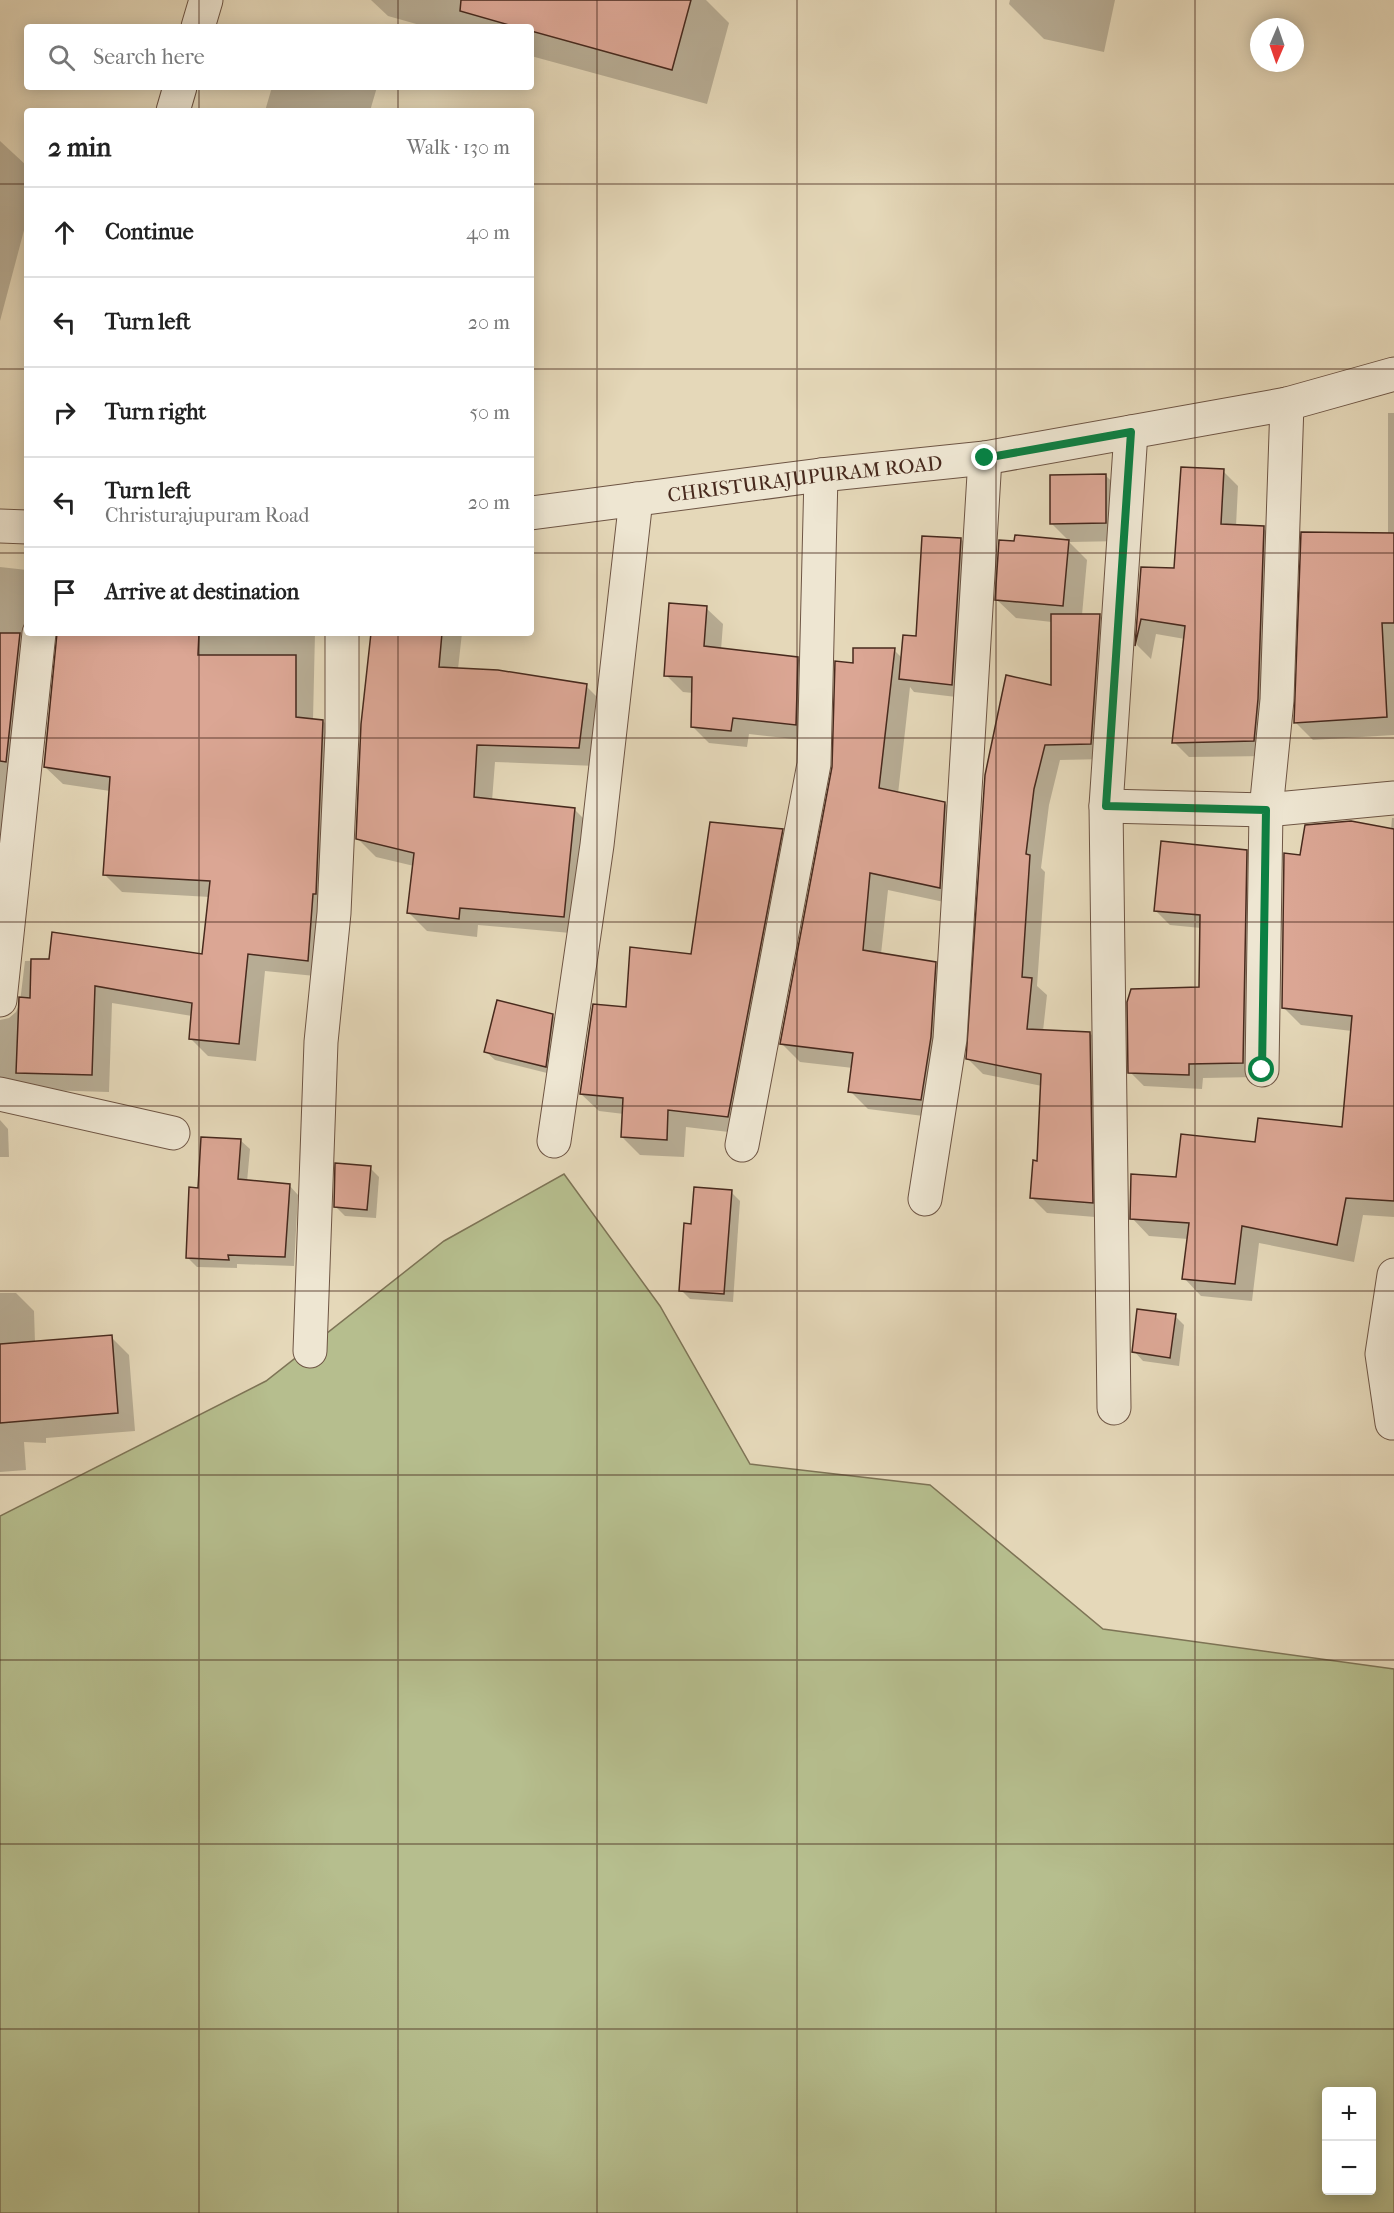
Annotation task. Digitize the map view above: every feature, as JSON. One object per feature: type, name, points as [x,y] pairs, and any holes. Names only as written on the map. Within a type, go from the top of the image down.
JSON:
[{"type":"street","points":[[199,24],[206,0]]},
{"type":"street","points":[[174,108],[179,90]]},
{"type":"street","name":"CHRISTURAJUPURAM ROAD","points":[[534,513],[821,475],[985,458],[1287,404],[1394,375]]},
{"type":"street","points":[[1262,1070],[1266,810],[1277,700],[1287,404]]},
{"type":"street","points":[[1114,1408],[1106,806],[1131,432]]},
{"type":"street","points":[[925,1199],[950,1039],[985,458]]},
{"type":"street","points":[[742,1146],[814,764],[821,475]]},
{"type":"street","points":[[554,1141],[597,845],[636,499]]},
{"type":"street","points":[[0,526],[24,527]]},
{"type":"street","points":[[0,1000],[39,636]]},
{"type":"street","points":[[310,1351],[321,1042],[334,913],[342,732],[342,636]]},
{"type":"street","points":[[1106,806],[1266,810],[1394,798]]},
{"type":"street","points":[[0,1094],[173,1133]]},
{"type":"street","points":[[1392,1424],[1382,1354],[1394,1275]]},
{"type":"green space","points":[[564,1174],[660,1306],[750,1464],[930,1485],[1103,1629],[1394,1669],[1394,2213],[0,2213],[0,1516],[266,1381],[444,1241]]},
{"type":"building","points":[[461,0],[691,0],[672,70],[534,32],[534,24],[506,24],[460,11]]},
{"type":"building","points":[[1181,467],[1224,469],[1221,524],[1264,526],[1258,699],[1254,741],[1172,743],[1185,626],[1141,619],[1135,646],[1141,567],[1174,568]]},
{"type":"building","points":[[1106,474],[1106,523],[1050,524],[1050,475]]},
{"type":"building","points":[[1301,532],[1394,533],[1394,623],[1382,623],[1387,717],[1294,723]]},
{"type":"building","points":[[1015,535],[1069,540],[1063,606],[995,600],[999,540],[1014,541]]},
{"type":"building","points":[[922,536],[961,538],[952,685],[899,679],[903,635],[916,636]]},
{"type":"building","points":[[669,603],[707,606],[704,646],[798,657],[796,725],[733,718],[731,731],[691,727],[692,677],[664,676]]},
{"type":"building","points":[[1051,614],[1100,614],[1091,744],[1045,745],[1034,789],[1026,854],[1030,855],[1022,977],[1032,978],[1027,1029],[1090,1032],[1093,1203],[1030,1198],[1033,1160],[1037,1161],[1041,1074],[966,1059],[985,775],[1006,675],[1051,685]]},
{"type":"building","points":[[0,633],[20,633],[6,762],[0,761]]},
{"type":"building","points":[[57,636],[199,636],[198,655],[296,655],[296,717],[323,720],[316,894],[313,894],[308,961],[248,954],[239,1044],[189,1039],[192,1003],[95,986],[92,1075],[16,1073],[19,997],[30,998],[31,959],[49,959],[52,932],[202,954],[210,881],[103,875],[110,777],[44,767]]},
{"type":"building","points":[[371,636],[442,636],[439,667],[498,670],[587,684],[579,748],[477,745],[474,797],[575,808],[564,917],[460,908],[459,919],[407,913],[414,853],[356,839],[361,724]]},
{"type":"building","points":[[853,648],[895,648],[879,788],[945,802],[940,888],[870,873],[863,950],[936,962],[931,1037],[921,1100],[848,1092],[853,1053],[780,1044],[832,767],[835,661],[853,663]]},
{"type":"building","points":[[1351,821],[1394,829],[1394,1201],[1346,1198],[1337,1245],[1242,1226],[1235,1284],[1182,1279],[1189,1223],[1130,1219],[1131,1174],[1176,1177],[1181,1134],[1255,1142],[1258,1118],[1342,1127],[1352,1016],[1282,1008],[1284,853],[1300,855],[1305,825]]},
{"type":"building","points":[[710,822],[783,829],[728,1117],[668,1110],[667,1140],[621,1137],[623,1098],[580,1094],[593,1004],[626,1007],[630,947],[691,954]]},
{"type":"building","points":[[1161,841],[1247,850],[1243,1063],[1189,1064],[1189,1075],[1128,1073],[1127,1002],[1131,989],[1199,987],[1200,915],[1154,911]]},
{"type":"building","points":[[497,1000],[553,1014],[546,1067],[484,1052]]},
{"type":"building","points":[[201,1137],[241,1139],[238,1179],[290,1184],[285,1257],[228,1255],[229,1260],[186,1258],[189,1187],[198,1188]]},
{"type":"building","points":[[335,1163],[371,1166],[367,1210],[334,1207]]},
{"type":"building","points":[[694,1187],[732,1190],[724,1294],[679,1291],[684,1223],[691,1224]]},
{"type":"building","points":[[1137,1309],[1176,1314],[1170,1358],[1132,1352]]},
{"type":"building","points":[[112,1335],[118,1413],[0,1423],[0,1344]]},
{"type":"route","points":[[985,458],[1131,432],[1106,806],[1266,810],[1262,1070]]}]
